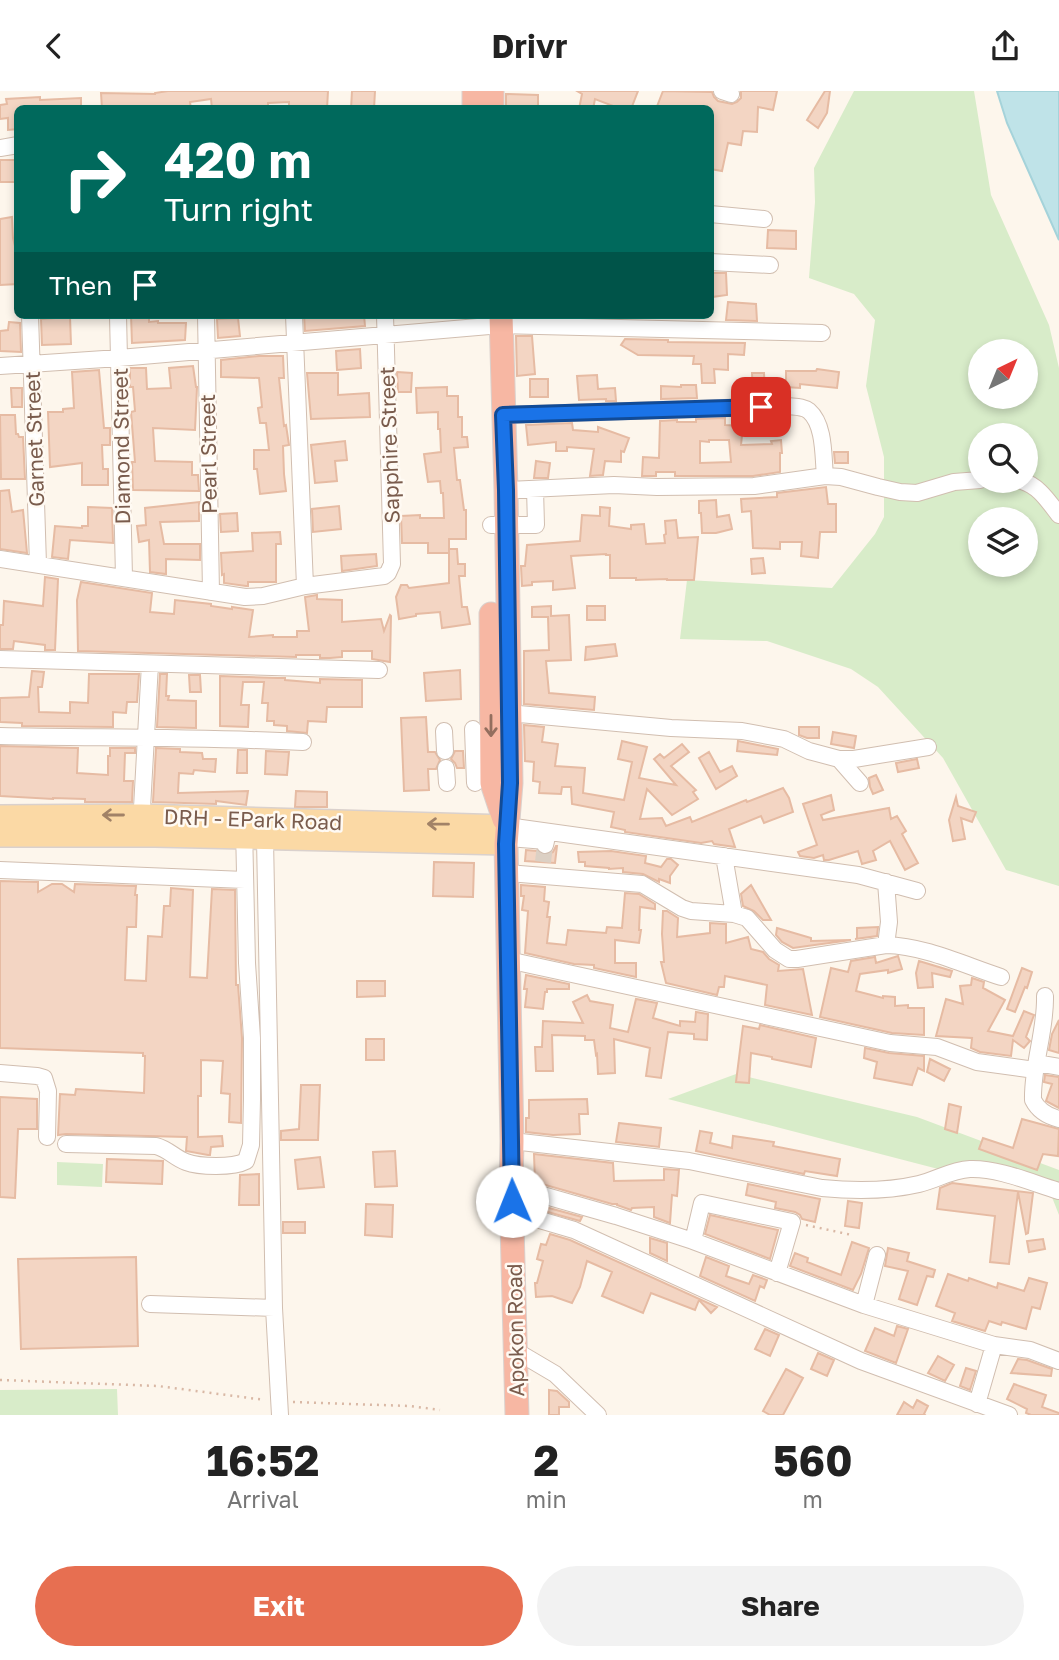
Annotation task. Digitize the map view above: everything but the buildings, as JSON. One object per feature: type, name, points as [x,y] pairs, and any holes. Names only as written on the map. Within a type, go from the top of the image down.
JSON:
[{"type":"highway","name":"Apokon Road","points":[[494,320],[503,415],[506,490],[498,525],[492,783],[507,836]]},
{"type":"highway","name":"Apokon Road","points":[[494,320],[498,525],[510,783],[507,873],[517,1415]]},
{"type":"main road","name":"DRH - EPark Road","points":[[0,816],[251,832],[507,836]]},
{"type":"main road","name":"DRH - EPark Road","points":[[0,836],[141,825]]},
{"type":"main road","name":"DRH - EPark Road","points":[[251,832],[507,836]]},
{"type":"street","points":[[714,214],[764,219]]},
{"type":"street","points":[[714,262],[770,265]]},
{"type":"street","name":"Garnet Street","points":[[30,319],[38,564]]},
{"type":"street","name":"Diamond Street","points":[[118,319],[124,577]]},
{"type":"street","name":"Pearl Street","points":[[206,319],[211,592]]},
{"type":"street","points":[[0,559],[245,597],[263,596],[305,586],[294,319]]},
{"type":"street","name":"Sapphire Street","points":[[305,586],[384,576],[392,564],[385,319]]},
{"type":"street","points":[[0,366],[386,336],[494,320],[822,333]]},
{"type":"street","points":[[503,415],[800,407],[815,419],[820,430],[825,476]]},
{"type":"street","points":[[506,490],[614,485],[742,486],[825,476],[841,477],[900,492],[917,493],[954,482],[968,481]]},
{"type":"street","points":[[498,525],[536,525],[535,489]]},
{"type":"street","points":[[1038,490],[1059,515]]},
{"type":"street","points":[[0,659],[379,670]]},
{"type":"street","points":[[141,825],[150,664]]},
{"type":"street","points":[[508,713],[671,728],[742,731],[784,739],[809,751],[839,759],[928,747]]},
{"type":"street","points":[[473,729],[475,783]]},
{"type":"street","points":[[444,731],[445,751]]},
{"type":"street","points":[[0,736],[221,738],[303,742]]},
{"type":"street","points":[[839,759],[860,783]]},
{"type":"street","points":[[66,1144],[156,1146],[186,1162],[200,1165],[239,1165],[246,1161],[250,1145],[252,1099],[245,880],[251,832]]},
{"type":"street","points":[[251,832],[279,1408]]},
{"type":"street","points":[[507,836],[545,841],[545,845]]},
{"type":"street","points":[[507,836],[724,856],[858,874],[917,891]]},
{"type":"street","points":[[724,856],[734,914]]},
{"type":"street","points":[[507,873],[542,869],[642,884],[691,911],[734,914],[747,918],[775,950],[789,959],[886,945],[916,948],[1001,978]]},
{"type":"street","points":[[0,870],[245,880]]},
{"type":"street","points":[[886,882],[889,922],[886,945]]},
{"type":"street","points":[[508,960],[890,1043],[937,1047],[990,1065],[1059,1067]]},
{"type":"street","points":[[1045,996],[1045,1020],[1033,1100],[1041,1111],[1059,1119]]},
{"type":"street","points":[[0,1073],[44,1078],[48,1091],[47,1137]]},
{"type":"street","points":[[512,1141],[688,1161],[836,1189],[909,1186],[971,1169],[991,1170],[1059,1191]]},
{"type":"street","points":[[511,1186],[693,1241],[864,1305],[994,1345],[1030,1350],[1059,1361]]},
{"type":"street","points":[[693,1241],[702,1203],[792,1222],[777,1273]]},
{"type":"street","points":[[512,1215],[573,1230],[861,1360],[1009,1415]]},
{"type":"street","points":[[864,1305],[877,1255]]},
{"type":"street","points":[[150,1304],[274,1308]]},
{"type":"street","points":[[977,1404],[994,1345]]},
{"type":"street","points":[[516,1351],[555,1374],[598,1415]]},
{"type":"path","points":[[792,1222],[852,1235]]},
{"type":"path","points":[[0,1380],[158,1386],[279,1408],[410,1406],[440,1410]]},
{"type":"green space","points":[[854,91],[974,91],[991,195],[1049,325],[1059,368],[1059,886],[1006,870],[943,758],[878,687],[851,669],[767,641],[680,639],[687,580],[832,588],[875,534],[884,517],[884,457],[866,386],[875,320],[854,294],[809,278],[815,202],[814,168]]},
{"type":"green space","points":[[736,1074],[917,1117],[1059,1170],[1059,1215],[1048,1187],[942,1170],[668,1099]]},
{"type":"green space","points":[[57,1162],[103,1164],[102,1187],[57,1185]]},
{"type":"green space","points":[[117,1389],[118,1415],[0,1415],[0,1390]]},
{"type":"water","points":[[997,91],[1059,91],[1059,240],[1007,123]]},
{"type":"tunnel","points":[[543,862],[545,845]]},
{"type":"route","points":[[512,1201],[506,844],[510,783],[503,415],[761,407]]}]
